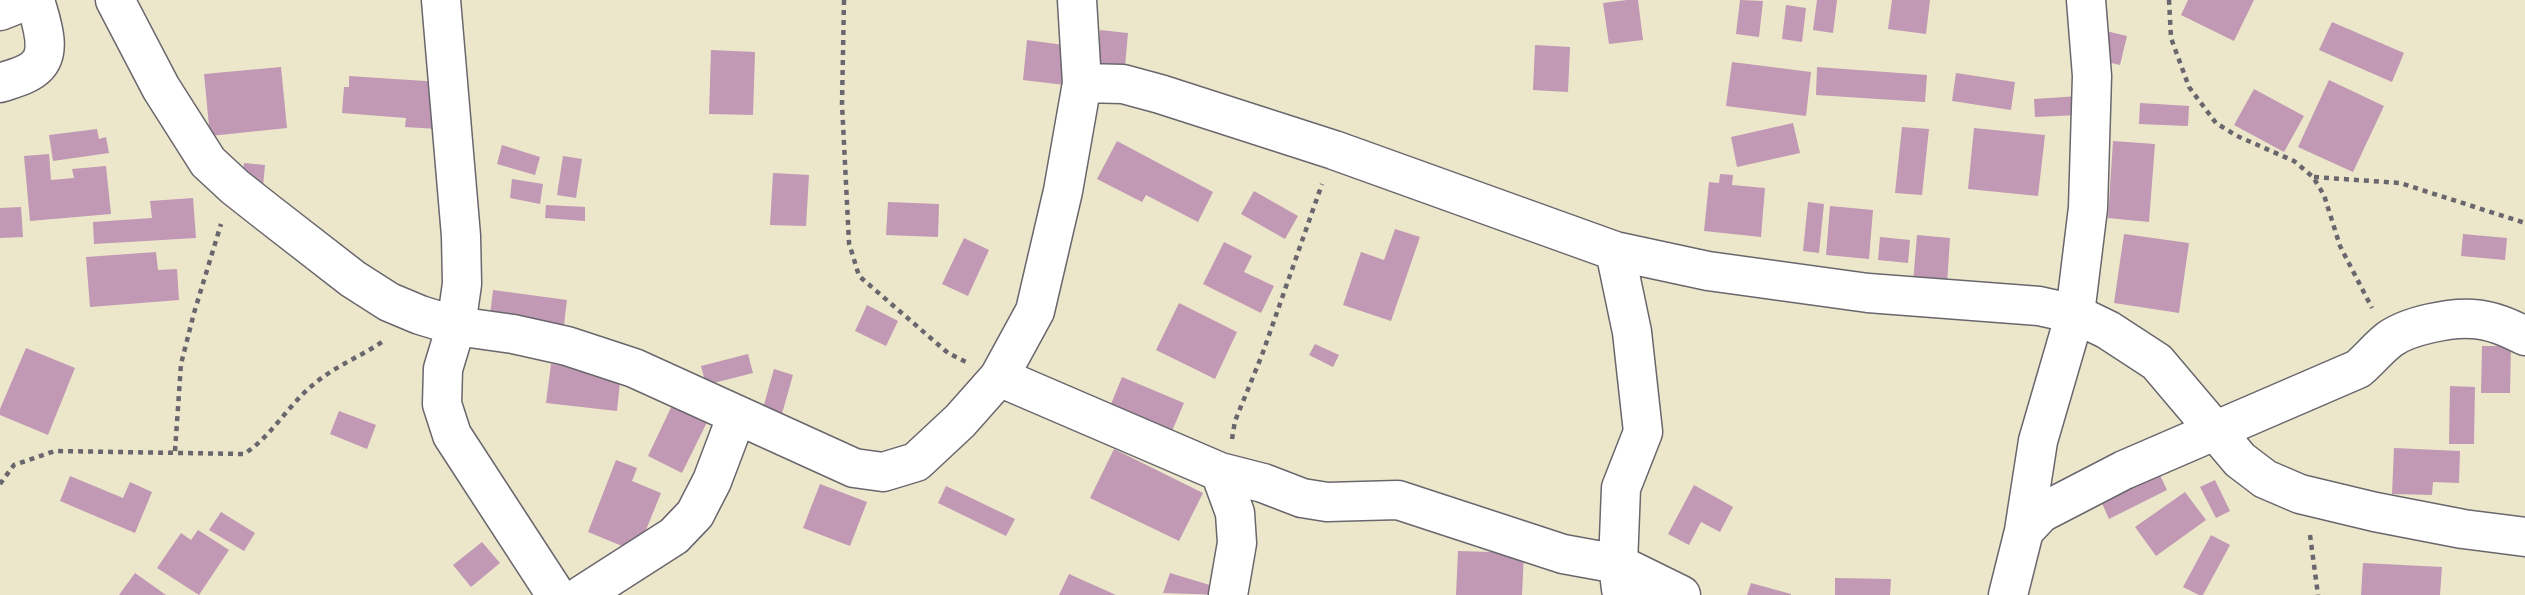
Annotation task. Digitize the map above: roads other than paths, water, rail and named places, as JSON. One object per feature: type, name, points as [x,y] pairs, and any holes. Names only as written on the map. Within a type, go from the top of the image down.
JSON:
[{"type":"street","points":[[0,11],[28,0]]},
{"type":"street","points":[[0,83],[36,68],[43,57],[44,35],[35,0]]},
{"type":"street","points":[[115,0],[162,88],[208,162],[235,187],[353,279],[389,302],[419,315],[456,326],[513,334],[567,346],[634,368],[854,468],[883,472],[916,462],[960,421],[999,377],[1035,311],[1063,191],[1082,83],[1077,0]]},
{"type":"street","points":[[441,0],[461,236],[462,284],[456,326],[443,369],[442,404],[452,435],[556,595]]},
{"type":"street","points":[[2008,595],[2024,531],[2038,441],[2075,314],[2088,208],[2092,76],[2086,0]]},
{"type":"street","points":[[1082,83],[1135,87],[1334,150],[1615,251],[1734,274],[1868,293],[2039,306],[2075,314],[2108,330],[2157,362],[2239,460],[2265,479],[2300,494],[2463,529],[2525,537]]},
{"type":"street","points":[[1615,251],[1632,332],[1643,432],[1621,488],[1620,579]]},
{"type":"street","points":[[2024,531],[2041,513],[2124,470],[2358,369],[2389,340],[2402,332],[2430,324],[2473,319],[2498,324],[2525,336]]},
{"type":"street","points":[[999,377],[1223,472],[1302,498],[1328,502],[1398,500],[1563,554],[1620,579],[1681,595]]},
{"type":"street","points":[[582,595],[674,536],[695,514],[712,481],[737,415]]},
{"type":"street","points":[[1223,472],[1235,513],[1237,543],[1228,595]]}]
